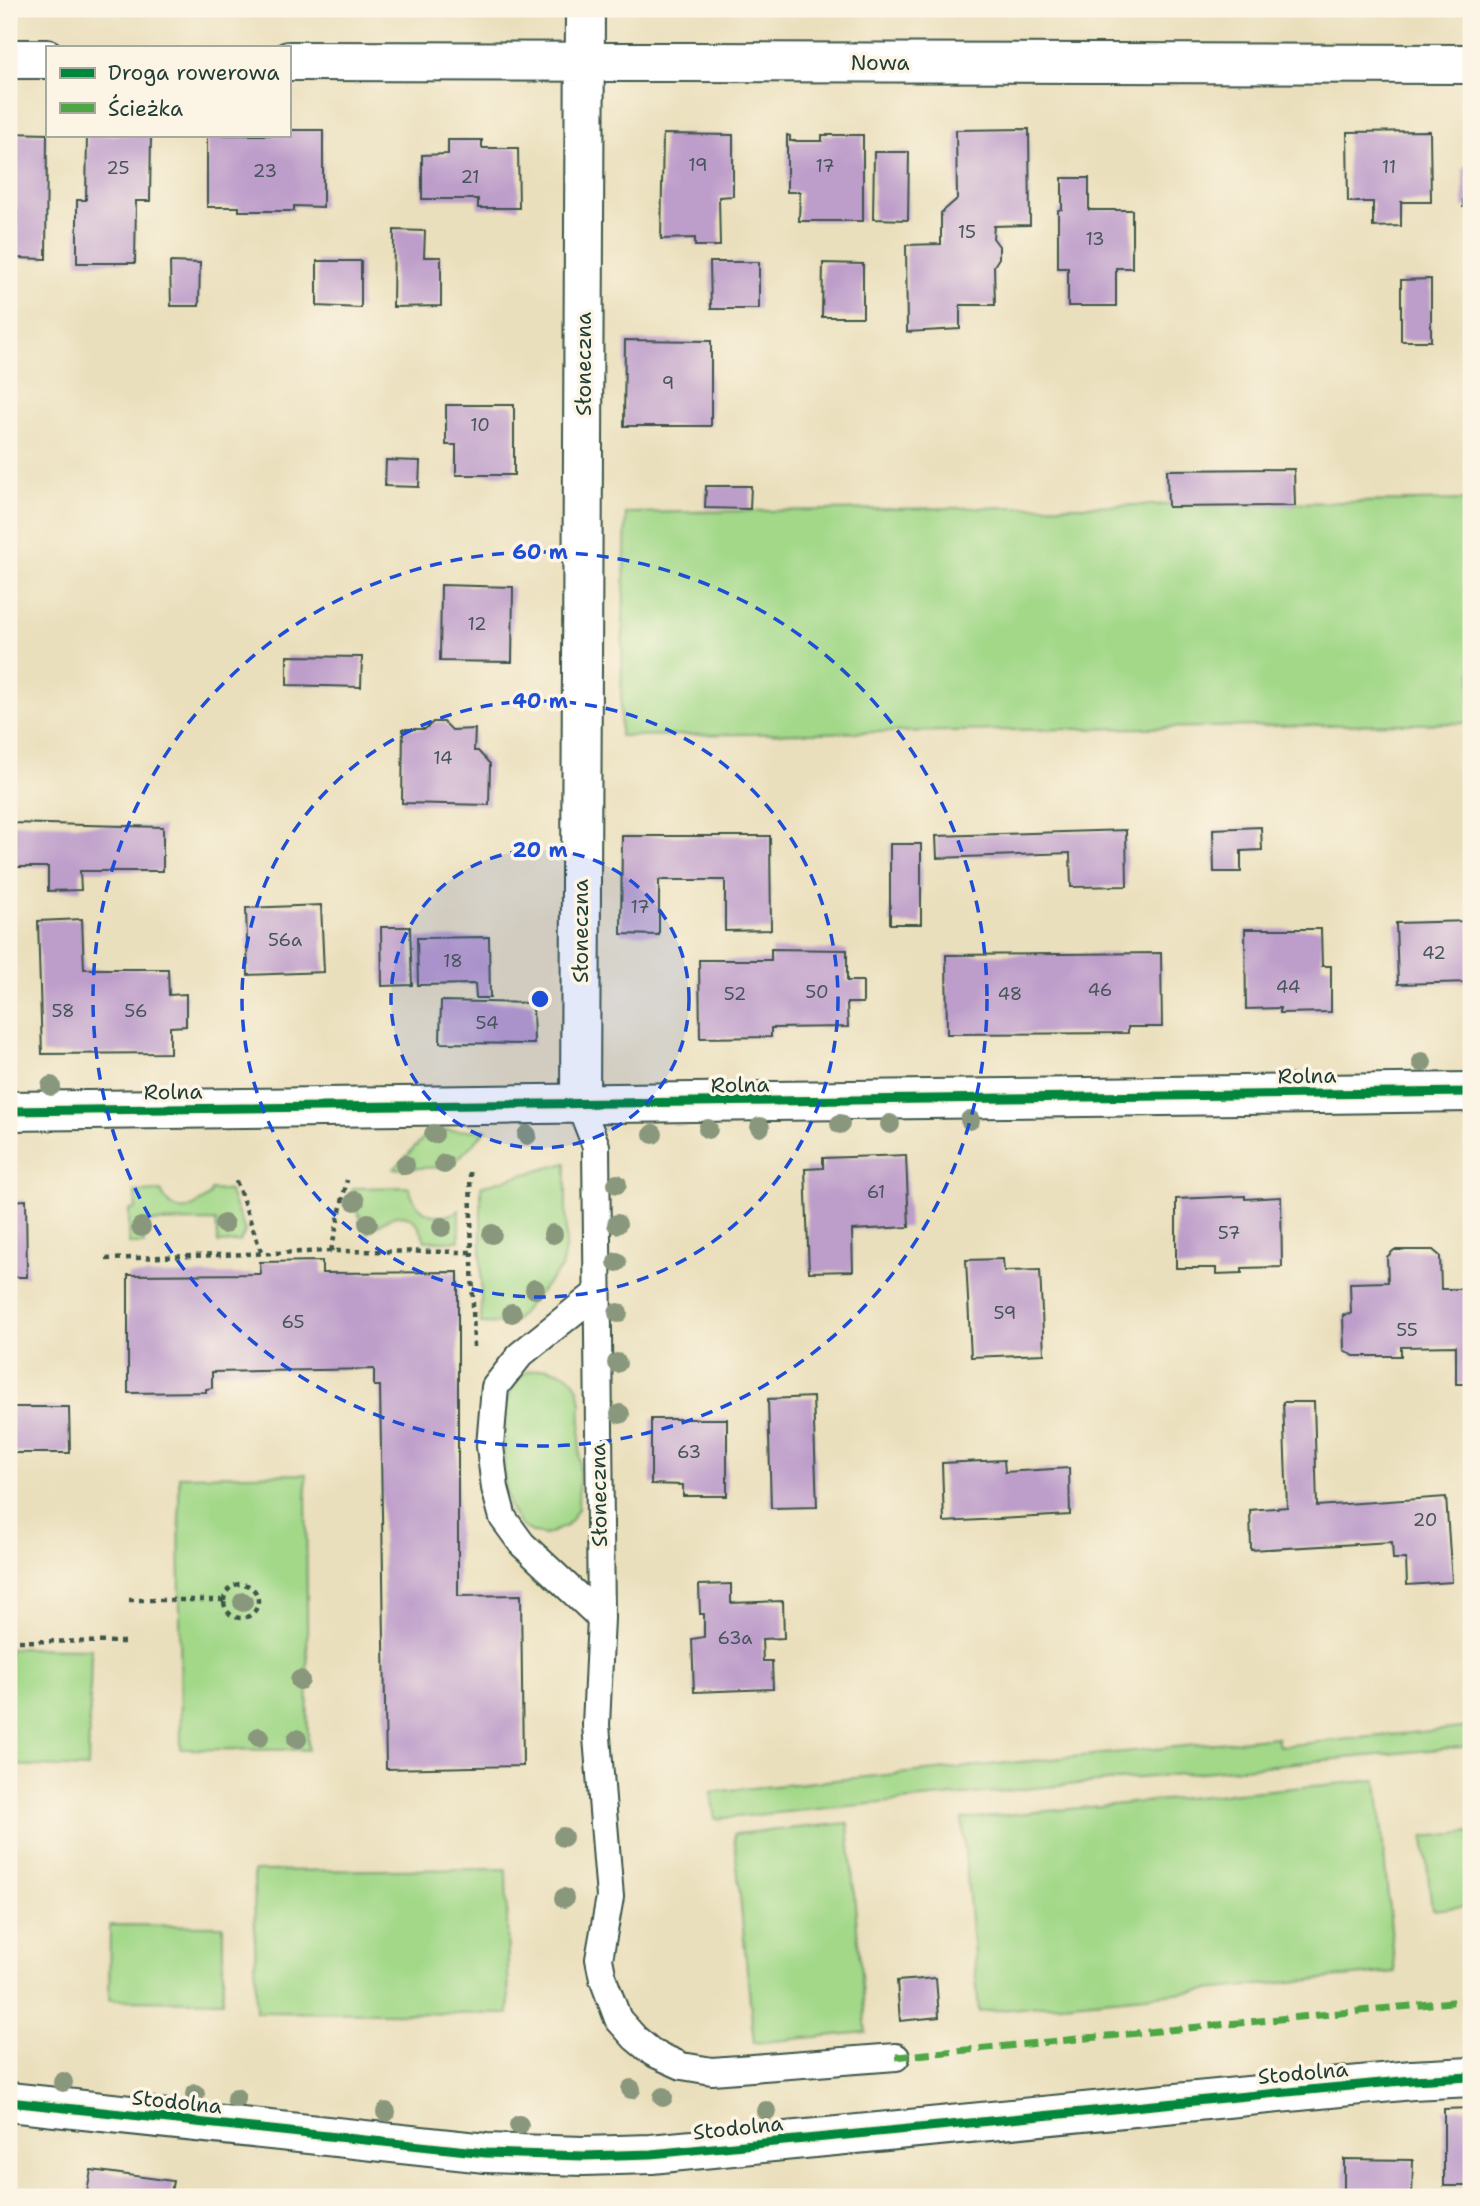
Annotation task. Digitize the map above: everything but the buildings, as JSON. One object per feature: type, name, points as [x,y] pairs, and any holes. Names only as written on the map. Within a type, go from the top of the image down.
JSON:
[{"type":"street","name":"Słoneczna","points":[[580,1105],[584,9]]},
{"type":"street","points":[[9,59],[46,59]]},
{"type":"street","name":"Nowa","points":[[290,61],[1471,64]]},
{"type":"street","name":"Rolna","points":[[9,1111],[1471,1092]]},
{"type":"street","name":"Stodolna","points":[[9,2102],[486,2153],[584,2156],[651,2154],[1384,2083],[1471,2077]]},
{"type":"lane","name":"Słoneczna","points":[[580,1105],[596,1146],[601,1618],[596,1725],[610,1897],[599,1959],[603,1979],[618,2019],[653,2053],[682,2066],[712,2071],[896,2057]]},
{"type":"lane","points":[[597,1293],[521,1354],[495,1387],[490,1446],[495,1489],[503,1518],[522,1544],[601,1618]]},
{"type":"path","points":[[470,1172],[474,1354]]},
{"type":"path","points":[[331,1251],[347,1180]]},
{"type":"path","points":[[236,1181],[261,1254]]},
{"type":"path","points":[[106,1259],[331,1251],[473,1252]]},
{"type":"path","points":[[246,1584],[253,1588],[259,1602],[252,1615],[237,1618],[230,1614],[224,1600],[231,1587],[246,1584]]},
{"type":"path","points":[[129,1600],[224,1600]]},
{"type":"path","points":[[9,1641],[129,1642]]},
{"type":"green space","points":[[1471,500],[1471,723],[620,736],[626,513]]},
{"type":"green space","points":[[486,1130],[450,1167],[394,1169],[430,1131]]},
{"type":"green space","points":[[566,1163],[566,1244],[561,1268],[512,1324],[481,1323],[481,1186]]},
{"type":"green space","points":[[409,1187],[416,1203],[428,1213],[442,1216],[459,1210],[459,1241],[425,1241],[414,1221],[401,1215],[385,1220],[368,1233],[350,1197],[353,1188]]},
{"type":"green space","points":[[211,1190],[229,1191],[245,1231],[240,1242],[218,1243],[216,1221],[144,1222],[144,1244],[129,1244],[129,1210],[136,1209],[135,1192],[161,1191],[172,1206],[183,1210],[202,1201],[210,1195]]},
{"type":"green space","points":[[547,1368],[568,1375],[576,1383],[581,1404],[578,1509],[567,1526],[545,1535],[534,1533],[520,1525],[509,1507],[504,1476],[504,1407],[513,1386],[521,1376],[528,1371]]},
{"type":"green space","points":[[306,1474],[308,1750],[181,1749],[179,1476]]},
{"type":"green space","points":[[9,1648],[91,1649],[88,1768],[9,1765]]},
{"type":"green space","points":[[1471,1727],[1471,1746],[715,1819],[711,1792],[1277,1737],[1279,1746]]},
{"type":"green space","points":[[1377,1780],[1395,1972],[979,2012],[962,1819]]},
{"type":"green space","points":[[848,1823],[866,2032],[754,2043],[734,1834]]},
{"type":"green space","points":[[1471,1832],[1471,1906],[1432,1910],[1424,1837]]},
{"type":"green space","points":[[506,1869],[509,2014],[256,2012],[254,1871]]},
{"type":"green space","points":[[110,1925],[223,1926],[223,2001],[109,2000]]},
{"type":"marked path","points":[[896,2057],[1471,2000]]},
{"type":"cycle path","points":[[9,1111],[1471,1092]]},
{"type":"cycle path","points":[[9,2102],[486,2153],[584,2156],[651,2154],[1412,2080],[1471,2077]]}]
